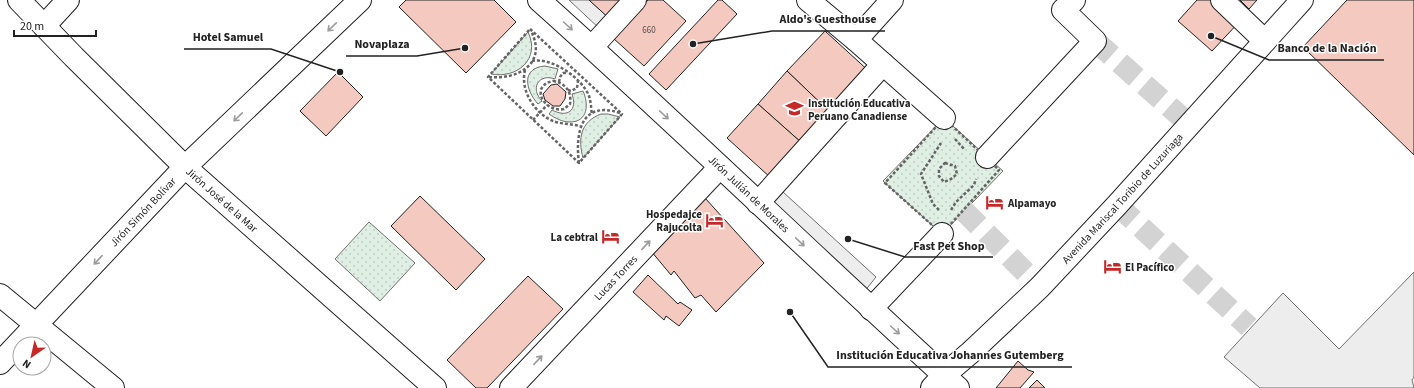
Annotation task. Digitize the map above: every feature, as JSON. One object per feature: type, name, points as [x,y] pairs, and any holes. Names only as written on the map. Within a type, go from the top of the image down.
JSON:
[{"type":"street","name":"Jirón José de la Mar","points":[[19,0],[185,167],[436,388]]},
{"type":"street","points":[[44,26],[68,0]]},
{"type":"street","name":"Jirón Simón Bolívar","points":[[0,363],[185,167],[360,0]]},
{"type":"street","name":"Jirón Julián de Morales","points":[[540,0],[871,309],[945,384]]},
{"type":"street","points":[[592,47],[635,0]]},
{"type":"street","points":[[808,0],[883,64],[945,127]]},
{"type":"street","points":[[856,40],[892,0]]},
{"type":"street","points":[[982,165],[1096,41],[1063,10],[1074,0]]},
{"type":"street","points":[[1222,0],[1265,41]]},
{"type":"street","name":"Avenida Mariscal Toribio de Luzuriaga","points":[[945,384],[970,353],[1045,281],[1117,205],[1302,0]]},
{"type":"street","points":[[758,203],[883,64]]},
{"type":"street","name":"Lucas Torres","points":[[511,388],[720,167]]},
{"type":"street","points":[[871,309],[942,226]]},
{"type":"street","points":[[0,295],[113,388]]},
{"type":"path","points":[[530,29],[536,45],[535,54],[526,70],[524,78],[525,86],[530,99],[540,112],[547,118],[558,123],[580,126]]},
{"type":"path","points":[[530,29],[622,114]]},
{"type":"path","points":[[488,77],[530,29]]},
{"type":"path","points":[[532,61],[551,63],[574,77],[589,96],[592,115]]},
{"type":"path","points":[[488,77],[504,78],[516,75],[526,70]]},
{"type":"path","points":[[559,82],[563,73],[569,74]]},
{"type":"path","points":[[574,77],[578,73]]},
{"type":"path","points":[[488,77],[579,163]]},
{"type":"path","points":[[568,89],[570,104],[567,107],[559,110],[547,105],[542,100],[540,92],[548,82],[559,82],[571,91],[577,88],[578,81]]},
{"type":"path","points":[[533,120],[547,105]]},
{"type":"path","points":[[579,163],[578,140],[580,126],[586,118],[604,110],[622,114]]},
{"type":"path","points":[[579,163],[622,114]]},
{"type":"path","points":[[942,226],[999,170],[982,165],[945,127]]},
{"type":"path","points":[[945,127],[965,150]]},
{"type":"path","points":[[942,226],[885,183],[945,127]]},
{"type":"path","points":[[942,226],[921,174],[945,127]]},
{"type":"path","points":[[945,163],[955,166],[957,174],[944,182],[939,176],[939,169],[945,163]]},
{"type":"path","points":[[949,214],[956,202],[974,185],[982,165]]},
{"type":"green space","points":[[528,32],[531,42],[531,51],[529,58],[524,65],[518,70],[510,73],[501,75],[491,74]]},
{"type":"green space","points":[[545,66],[558,69],[555,79],[544,78],[538,83],[536,87],[537,92],[542,101],[538,104],[528,87],[529,75],[537,68]]},
{"type":"green space","points":[[583,91],[586,101],[586,111],[584,116],[580,119],[567,122],[559,120],[549,114],[552,110],[562,113],[567,113],[570,111],[574,105],[572,94]]},
{"type":"green space","points":[[601,114],[620,117],[583,158],[581,151],[582,132],[585,126],[594,117]]},
{"type":"green space","points":[[944,118],[1003,171],[942,234],[883,181]]},
{"type":"green space","points":[[369,222],[415,263],[380,301],[335,259]]},
{"type":"shaded area","points":[[569,0],[589,0],[611,20],[601,30]]},
{"type":"shaded area","points":[[783,192],[876,277],[864,292],[771,205]]},
{"type":"shaded area","points":[[1414,272],[1414,377],[1412,380],[1414,388],[1260,388],[1224,357],[1283,293],[1339,349]]},
{"type":"building","points":[[406,0],[494,0],[516,22],[466,73],[399,7]]},
{"type":"building","points":[[589,0],[629,0],[611,20]]},
{"type":"building","points":[[648,0],[663,0],[686,21],[644,66],[613,38]]},
{"type":"building","points":[[718,0],[722,0],[737,14],[666,90],[649,74]]},
{"type":"building","points":[[1197,0],[1218,0],[1240,21],[1212,51],[1178,21]]},
{"type":"building","points":[[1240,0],[1257,0],[1249,9]]},
{"type":"building","points":[[1347,0],[1414,0],[1414,155],[1303,47]]},
{"type":"building","points":[[825,31],[871,73],[832,114],[787,71]]},
{"type":"building","points":[[787,71],[832,114],[803,144],[758,104]]},
{"type":"building","points":[[338,72],[363,97],[326,136],[300,111]]},
{"type":"building","points":[[557,84],[566,92],[565,99],[560,106],[553,106],[545,100],[543,94],[551,85]]},
{"type":"building","points":[[758,104],[803,144],[772,179],[727,138]]},
{"type":"building","points":[[420,196],[485,259],[456,290],[391,226]]},
{"type":"building","points":[[705,198],[764,263],[716,312],[701,295],[695,298],[674,271],[671,275],[651,251]]},
{"type":"building","points":[[648,275],[678,304],[680,302],[692,310],[679,326],[666,316],[664,320],[633,292]]},
{"type":"building","points":[[528,276],[563,309],[487,388],[476,388],[447,360]]},
{"type":"building","points":[[1018,361],[1028,370],[1034,372],[1020,388],[996,388]]},
{"type":"building","points":[[1037,380],[1045,388],[1029,388]]},
{"type":"tunnel","points":[[1095,41],[1189,124]]},
{"type":"tunnel","points":[[1117,205],[1249,327]]},
{"type":"tunnel","points":[[963,210],[1040,287]]},
{"type":"place","name":"Banco de la Nación","points":[[1211,36]]},
{"type":"place","name":"Aldo's Guesthouse","points":[[693,44]]},
{"type":"place","name":"Novaplaza","points":[[465,48]]},
{"type":"place","name":"Hotel Samuel","points":[[340,72]]},
{"type":"place","name":"Institución Educativa Peruano Canadiense","points":[[795,109]]},
{"type":"place","name":"Alpamayo","points":[[995,203]]},
{"type":"place","name":"Hospedajce Rajucolta","points":[[715,220]]},
{"type":"place","name":"La cebtral","points":[[611,237]]},
{"type":"place","name":"Fast Pet Shop","points":[[848,239]]},
{"type":"place","name":"El Pacífico","points":[[1112,267]]},
{"type":"place","name":"Institución Educativa Johannes Gutemberg","points":[[790,312]]}]
